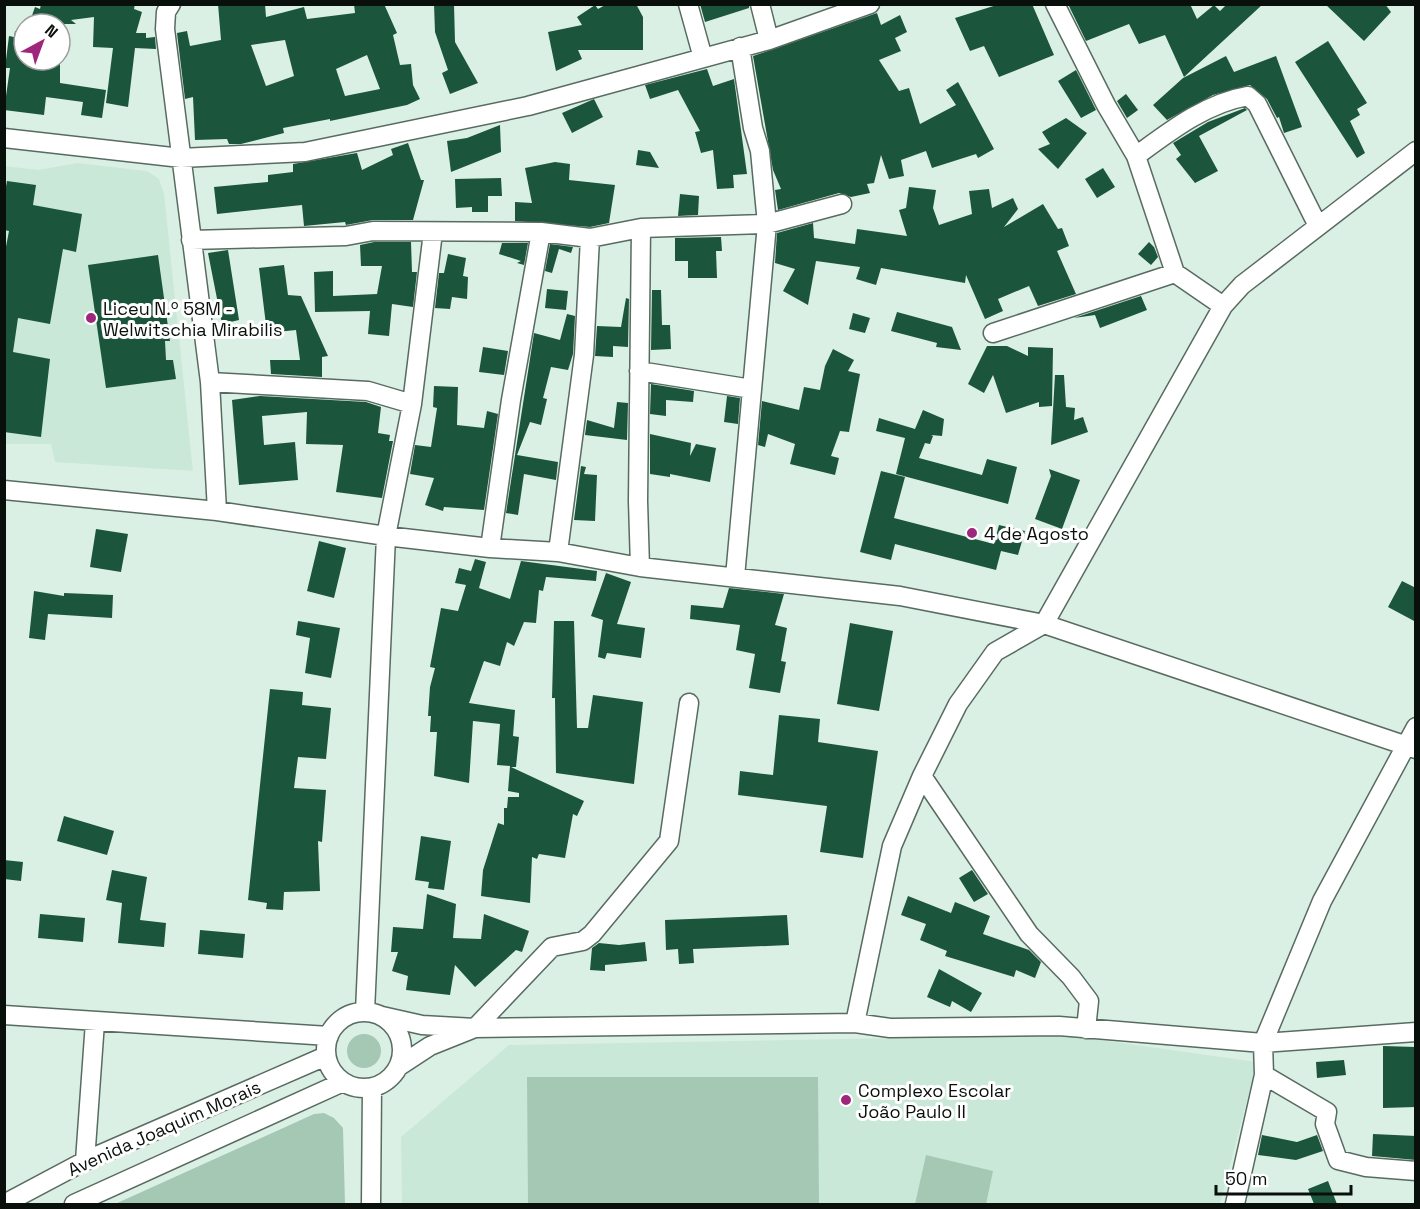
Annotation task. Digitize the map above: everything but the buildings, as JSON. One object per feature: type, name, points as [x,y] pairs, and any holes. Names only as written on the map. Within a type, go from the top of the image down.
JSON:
[{"type":"street","points":[[171,4],[166,12],[165,29],[190,240],[210,382],[217,511]]},
{"type":"street","points":[[688,4],[703,58]]},
{"type":"street","points":[[760,4],[769,40]]},
{"type":"street","points":[[4,138],[181,158],[304,152],[528,106],[769,40],[870,4]]},
{"type":"street","points":[[1055,4],[1106,105],[1136,156],[1175,273],[1223,306]]},
{"type":"street","points":[[735,577],[767,224],[760,151],[753,128],[740,47]]},
{"type":"street","points":[[1136,156],[1181,123],[1233,98],[1248,96],[1257,104],[1318,226]]},
{"type":"street","points":[[855,1023],[892,846],[922,776],[958,704],[995,651],[1044,624],[1223,306],[1242,285],[1416,151]]},
{"type":"street","points":[[190,240],[346,236],[373,231],[541,232],[590,238],[640,228],[767,224],[842,204]]},
{"type":"street","points":[[640,228],[640,567]]},
{"type":"street","points":[[372,1014],[386,536],[412,404],[434,232]]},
{"type":"street","points":[[490,548],[511,400],[541,232]]},
{"type":"street","points":[[558,552],[584,355],[590,238]]},
{"type":"street","points":[[993,333],[1175,273]]},
{"type":"street","points":[[639,371],[752,389]]},
{"type":"street","points":[[210,382],[368,391],[412,404]]},
{"type":"street","points":[[4,490],[217,511],[386,536],[490,548],[558,552],[640,567],[900,596],[1044,624],[1410,747]]},
{"type":"street","points":[[689,703],[673,826],[662,853],[592,934],[584,941],[552,947],[475,1028],[430,1046],[398,1067],[391,1077],[372,1087],[362,1088],[343,1082],[330,1066],[326,1056],[329,1036],[343,1018],[372,1014],[422,1025],[475,1028],[855,1023],[890,1028],[1059,1026],[1263,1043],[1416,1032]]},
{"type":"street","points":[[1235,1204],[1264,1075],[1263,1043],[1322,901],[1410,747],[1416,727]]},
{"type":"street","points":[[922,776],[1029,934],[1071,977],[1089,1001],[1086,1029]]},
{"type":"street","points":[[372,1014],[388,1022],[397,1032],[401,1044],[398,1067]]},
{"type":"street","points":[[4,1015],[329,1036]]},
{"type":"street","points":[[85,1161],[95,1022]]},
{"type":"street","name":"Avenida Joaquim Morais","points":[[4,1204],[85,1161],[326,1056]]},
{"type":"street","points":[[1264,1075],[1327,1112],[1325,1124],[1338,1160],[1366,1167],[1416,1172]]},
{"type":"street","name":"Avenida Joaquim Morais","points":[[79,1203],[343,1082]]},
{"type":"street","points":[[371,1204],[372,1087]]},
{"type":"shaded area","name":"Liceu N.º 58M - Welwitschia Mirabilis","points":[[77,163],[147,171],[159,179],[164,193],[193,471],[55,462],[51,444],[5,444],[5,166],[38,170]]},
{"type":"shaded area","points":[[364,1034],[376,1039],[381,1051],[376,1063],[364,1068],[352,1063],[347,1051],[352,1039]]},
{"type":"shaded area","name":"Complexo Escolar João Paulo II","points":[[1064,1035],[1257,1062],[1220,1204],[402,1204],[401,1137],[509,1045]]},
{"type":"shaded area","points":[[527,1077],[818,1077],[819,1204],[528,1204]]},
{"type":"shaded area","points":[[324,1113],[334,1118],[343,1128],[345,1204],[115,1204],[314,1114]]},
{"type":"shaded area","points":[[926,1155],[993,1171],[986,1204],[915,1204]]},
{"type":"place","name":"Liceu N.º 58M - Welwitschia Mirabilis","points":[[91,318]]},
{"type":"place","name":"4 de Agosto","points":[[972,533]]},
{"type":"place","name":"Complexo Escolar João Paulo II","points":[[846,1100]]}]
